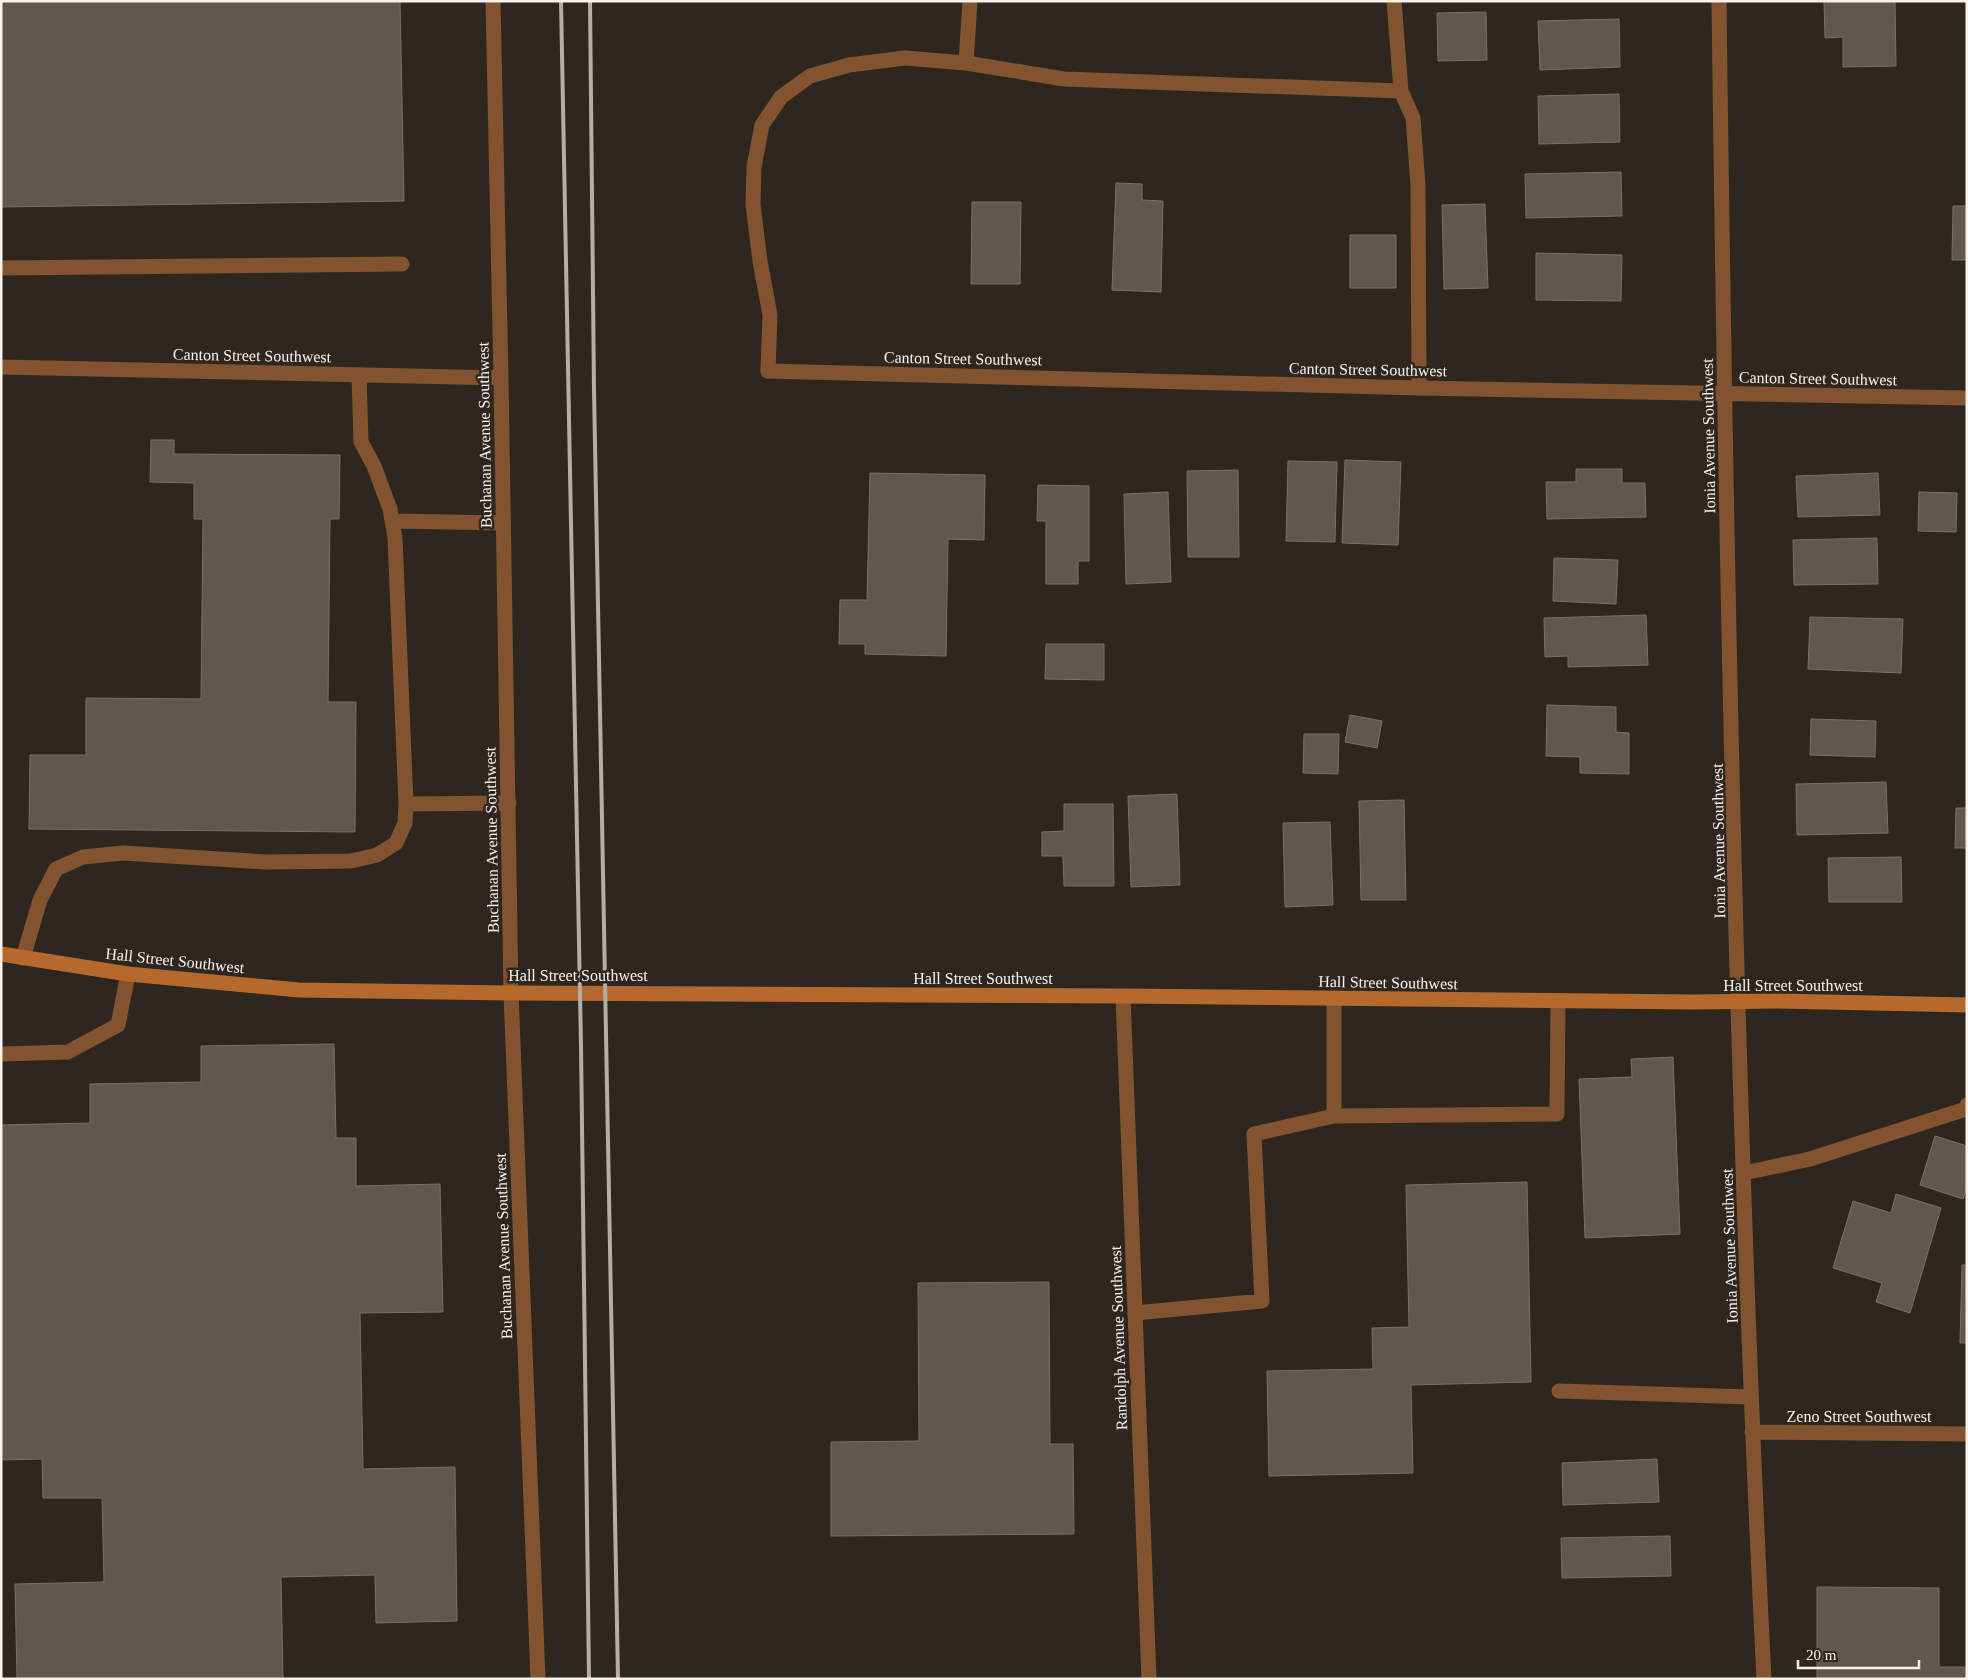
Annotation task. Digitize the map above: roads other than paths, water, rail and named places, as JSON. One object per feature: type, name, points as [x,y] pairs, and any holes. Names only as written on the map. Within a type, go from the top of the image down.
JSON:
[{"type":"main road","name":"Hall Street Southwest","points":[[1,954],[128,974],[299,990],[1558,1001],[1776,1001],[1967,1005]]},
{"type":"street","name":"Buchanan Avenue Southwest","points":[[493,1],[511,993],[538,1679]]},
{"type":"street","points":[[970,1],[966,63],[1064,79],[1401,91]]},
{"type":"street","points":[[1394,1],[1401,91],[1413,118],[1418,185],[1419,388]]},
{"type":"street","name":"Ionia Avenue Southwest","points":[[1719,1],[1724,394],[1738,1002],[1752,1432],[1764,1679]]},
{"type":"street","name":"Canton Street Southwest","points":[[966,63],[906,58],[849,65],[810,76],[781,97],[762,125],[754,167],[753,205],[760,261],[770,315],[768,371],[1419,388],[1967,398]]},
{"type":"street","points":[[1,268],[402,264]]},
{"type":"street","name":"Canton Street Southwest","points":[[1,367],[501,378]]},
{"type":"street","points":[[23,958],[40,900],[56,869],[84,856],[123,853],[266,862],[352,861],[377,855],[396,843],[405,823],[406,804],[396,547],[390,509],[374,466],[361,442],[359,375]]},
{"type":"street","points":[[393,522],[502,523]]},
{"type":"street","points":[[406,804],[509,803]]},
{"type":"street","points":[[1,1054],[68,1052],[118,1026],[128,974]]},
{"type":"street","name":"Randolph Avenue Southwest","points":[[1123,996],[1149,1679]]},
{"type":"street","points":[[1334,998],[1334,1116]]},
{"type":"street","points":[[1135,1313],[1262,1301],[1254,1134],[1334,1116],[1557,1114],[1558,1001]]},
{"type":"street","points":[[1744,1173],[1810,1158],[1966,1108],[1967,1105]]},
{"type":"street","points":[[1559,1391],[1751,1397]]},
{"type":"street","name":"Zeno Street Southwest","points":[[1752,1432],[1967,1434]]},
{"type":"railway","points":[[561,1],[581,1046],[589,1679]]},
{"type":"railway","points":[[590,1],[594,390],[618,1679]]}]
